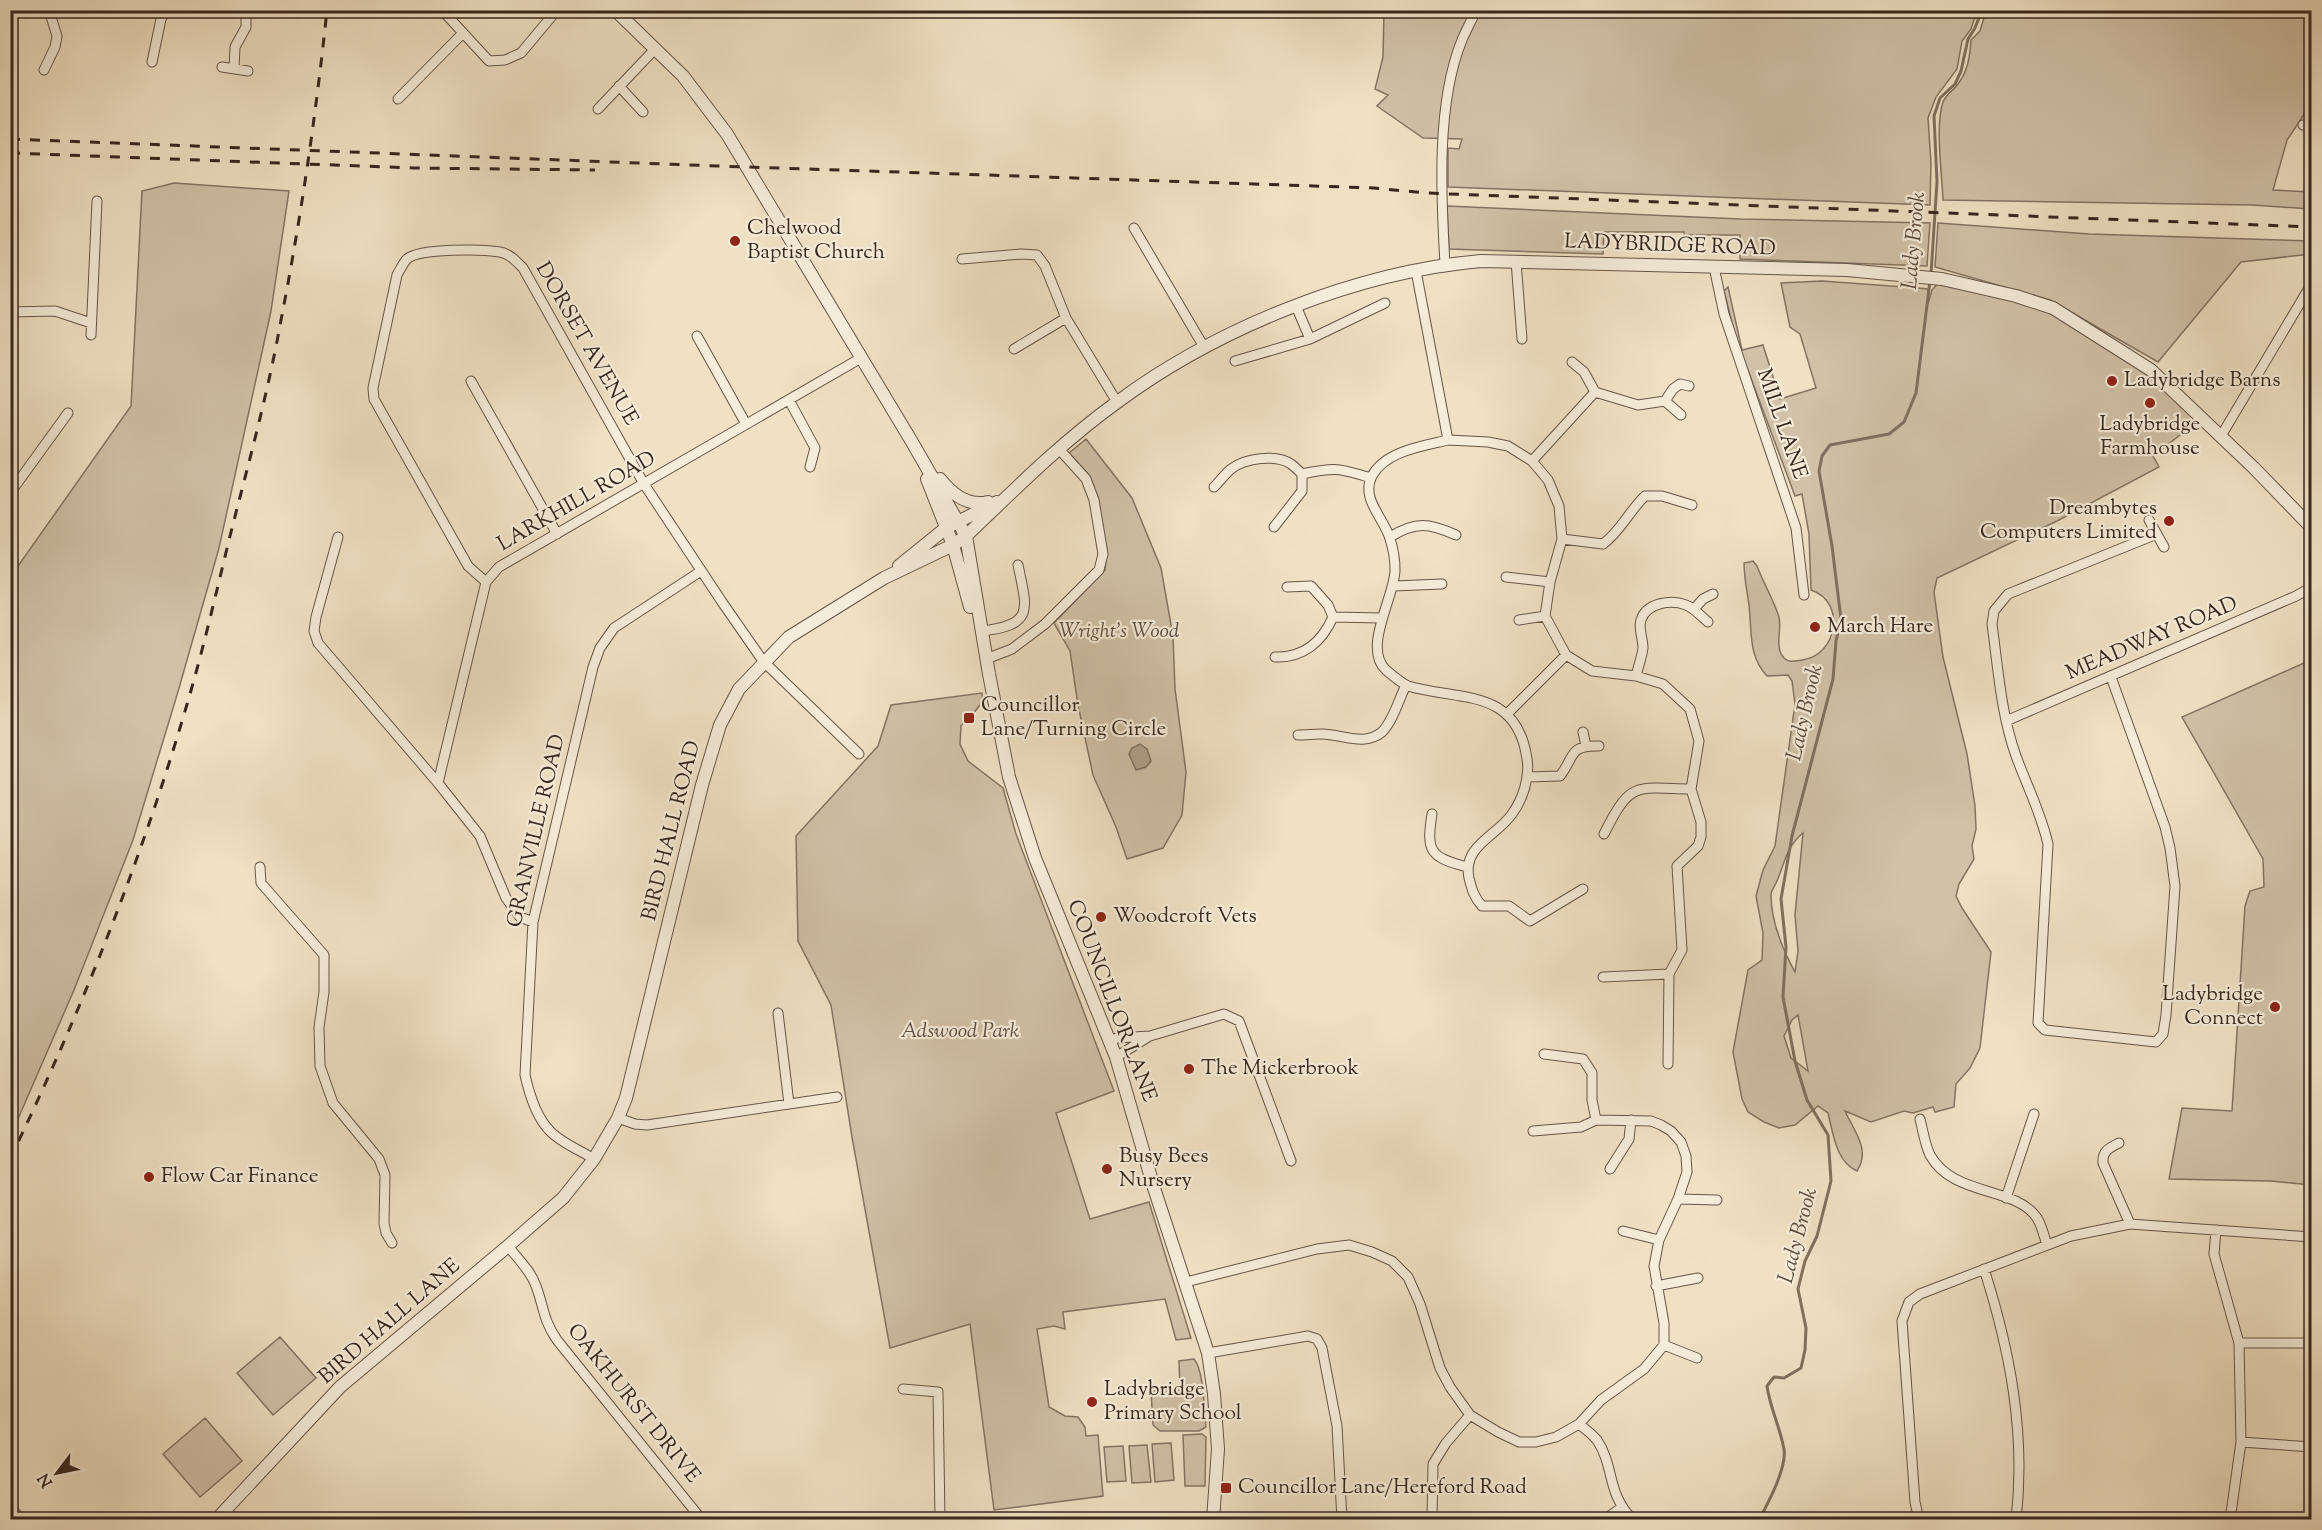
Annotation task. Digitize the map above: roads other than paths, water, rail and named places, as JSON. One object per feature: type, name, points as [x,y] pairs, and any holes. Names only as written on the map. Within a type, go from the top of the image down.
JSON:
[{"type":"street","points":[[44,70],[55,47],[57,36],[49,10]]},
{"type":"street","points":[[152,62],[161,19],[166,10]]},
{"type":"street","points":[[234,69],[235,46],[246,27],[246,10]]},
{"type":"street","points":[[442,10],[489,60],[505,60],[520,52],[557,10]]},
{"type":"street","points":[[615,10],[683,76],[727,134],[912,442],[948,489],[961,499],[972,503],[984,503],[1007,497]]},
{"type":"street","points":[[1445,264],[1442,166],[1448,91],[1461,41],[1476,10]]},
{"type":"street","points":[[398,99],[463,33]]},
{"type":"street","points":[[598,109],[655,49]]},
{"type":"street","points":[[222,67],[248,70]]},
{"type":"street","points":[[620,86],[643,112]]},
{"type":"street","points":[[91,335],[97,201]]},
{"type":"street","points":[[1134,228],[1204,347]]},
{"type":"street","name":"DORSET AVENUE","points":[[486,582],[468,566],[374,399],[373,388],[390,303],[397,275],[407,259],[419,253],[438,251],[499,252],[511,256],[523,268],[557,325],[644,484]]},
{"type":"street","points":[[962,259],[1036,255],[1045,266],[1066,318],[1117,402]]},
{"type":"street","points":[[1515,261],[1522,339]]},
{"type":"street","name":"LADYBRIDGE ROAD","points":[[953,545],[966,536],[1059,449],[1117,402],[1204,347],[1253,322],[1360,285],[1445,264],[1515,261],[1847,270],[1908,275],[1942,279],[2016,296],[2053,308],[2151,370],[2221,436],[2312,528]]},
{"type":"street","name":"MILL LANE","points":[[1714,267],[1724,314],[1794,519],[1804,595]]},
{"type":"street","points":[[1416,271],[1448,440]]},
{"type":"street","points":[[2221,436],[2312,283]]},
{"type":"street","points":[[1235,361],[1310,339],[1385,303]]},
{"type":"street","points":[[1296,306],[1310,339]]},
{"type":"street","points":[[10,312],[55,310],[91,323]]},
{"type":"street","points":[[1014,349],[1066,318]]},
{"type":"street","points":[[696,336],[746,424]]},
{"type":"street","name":"LARKHILL ROAD","points":[[486,582],[500,567],[861,358]]},
{"type":"street","points":[[1572,362],[1584,372],[1594,392],[1638,405],[1665,401],[1681,415]]},
{"type":"street","points":[[471,381],[557,534]]},
{"type":"street","points":[[1665,401],[1673,388],[1680,384],[1689,386]]},
{"type":"street","points":[[1532,460],[1594,392]]},
{"type":"street","points":[[789,400],[815,448],[810,467]]},
{"type":"street","points":[[10,493],[69,413]]},
{"type":"street","points":[[1583,889],[1530,921],[1509,906],[1482,906],[1474,897],[1467,867],[1475,848],[1511,816],[1520,801],[1527,777],[1527,758],[1520,734],[1508,713],[1484,701],[1406,685],[1383,668],[1378,653],[1381,618],[1394,586],[1395,568],[1390,537],[1374,510],[1370,491],[1371,478],[1380,466],[1399,453],[1448,440],[1488,442],[1508,446],[1532,460],[1555,493],[1562,522],[1562,539],[1550,582],[1545,616],[1566,655],[1592,670],[1636,676],[1663,684],[1690,710],[1699,741],[1691,789],[1701,822],[1701,837],[1698,846],[1677,866],[1682,950],[1669,974],[1668,1064]]},
{"type":"street","name":"COUNCILLOR LANE","points":[[912,442],[966,536],[986,659],[1009,777],[1035,858],[1116,1057],[1154,1188],[1208,1353],[1218,1449],[1213,1520]]},
{"type":"street","name":"COUNCILLOR LANE","points":[[912,442],[953,545],[989,674]]},
{"type":"street","points":[[986,659],[1012,649],[1045,624],[1099,570],[1103,554],[1094,500],[1086,479],[1059,449]]},
{"type":"street","points":[[1214,488],[1231,469],[1246,462],[1276,459],[1290,463],[1302,474],[1302,491],[1274,527]]},
{"type":"street","points":[[1302,474],[1338,468],[1371,478]]},
{"type":"street","points":[[644,484],[763,661],[859,754]]},
{"type":"street","points":[[1562,539],[1604,544],[1615,535],[1637,503],[1645,496],[1662,496],[1692,505]]},
{"type":"street","name":"LADYBRIDGE ROAD","points":[[946,528],[1007,497]]},
{"type":"street","points":[[2148,520],[2164,547]]},
{"type":"street","points":[[1390,537],[1405,528],[1419,525],[1434,525],[1456,535]]},
{"type":"street","name":"BIRD HALL ROAD","points":[[884,578],[946,528]]},
{"type":"street","points":[[2111,677],[2165,827],[2175,886],[2166,1015],[2163,1034],[2156,1042],[2045,1030],[2038,1023],[2048,844],[2044,825],[2016,756],[2006,722],[1992,624],[1994,611],[2008,594],[2157,534]]},
{"type":"street","points":[[339,537],[316,617],[314,631],[318,643],[438,783],[480,836],[506,898],[520,917],[532,921]]},
{"type":"street","name":"BIRD HALL ROAD","points":[[594,1159],[618,1118],[626,1098],[702,785],[720,725],[739,689],[763,661],[789,637],[884,578],[953,545]]},
{"type":"street","points":[[982,631],[1014,623],[1023,614],[1026,607],[1018,566]]},
{"type":"street","name":"GRANVILLE ROAD","points":[[594,1159],[550,1131],[541,1119],[528,1088],[525,1075],[532,921],[593,668],[600,648],[614,627],[701,571]]},
{"type":"street","points":[[1506,577],[1550,582]]},
{"type":"street","points":[[438,783],[486,582]]},
{"type":"street","points":[[1394,586],[1442,584]]},
{"type":"street","points":[[1275,657],[1291,658],[1299,654],[1326,632],[1333,617],[1328,605],[1311,586],[1287,587]]},
{"type":"street","name":"MEADWAY ROAD","points":[[2006,722],[2312,587]]},
{"type":"street","points":[[1694,609],[1703,599],[1713,594]]},
{"type":"street","points":[[1636,676],[1643,648],[1639,627],[1641,616],[1657,604],[1676,602],[1694,609],[1708,622]]},
{"type":"street","points":[[1519,620],[1545,616]]},
{"type":"street","points":[[1333,617],[1381,618]]},
{"type":"street","points":[[1508,713],[1566,655]]},
{"type":"street","points":[[1298,735],[1321,734],[1358,740],[1371,738],[1382,732],[1406,685]]},
{"type":"street","points":[[1583,732],[1586,746]]},
{"type":"street","points":[[1527,777],[1560,776],[1572,753],[1586,746],[1599,746]]},
{"type":"street","points":[[1604,834],[1617,809],[1635,790],[1643,788],[1691,789]]},
{"type":"street","points":[[1432,814],[1428,839],[1435,853],[1443,861],[1467,867]]},
{"type":"street","points":[[260,867],[261,883],[324,955],[324,992],[319,1027],[320,1066],[333,1103],[379,1159],[385,1175],[384,1223],[386,1233],[392,1243]]},
{"type":"street","points":[[1603,977],[1669,974]]},
{"type":"street","points":[[778,1013],[789,1104]]},
{"type":"street","points":[[1109,1041],[1117,1038],[1150,1036],[1224,1014],[1239,1021],[1291,1161]]},
{"type":"street","points":[[1116,1057],[1150,1036]]},
{"type":"street","points":[[1544,1054],[1583,1059],[1592,1073],[1592,1100],[1596,1120]]},
{"type":"street","points":[[618,1118],[635,1124],[647,1125],[837,1097]]},
{"type":"street","points":[[2006,1198],[2034,1114]]},
{"type":"street","points":[[1920,1119],[1930,1155],[1947,1174],[1957,1181],[2006,1198],[2032,1212],[2038,1219],[2047,1245]]},
{"type":"street","points":[[1186,1282],[1317,1249],[1349,1245],[1372,1252],[1392,1261],[1408,1277],[1420,1304],[1440,1368],[1470,1415],[1519,1442],[1536,1442],[1556,1437],[1580,1424],[1601,1400],[1644,1369],[1664,1345],[1664,1323],[1654,1266],[1659,1240],[1678,1199],[1687,1172],[1686,1156],[1681,1142],[1661,1125],[1631,1120],[1596,1120],[1581,1127],[1533,1131]]},
{"type":"street","points":[[1610,1169],[1629,1140],[1631,1120]]},
{"type":"street","points":[[2119,1143],[2106,1150],[2103,1163],[2130,1224]]},
{"type":"street","name":"BIRD HALL LANE","points":[[216,1520],[340,1387],[563,1198],[594,1159]]},
{"type":"street","points":[[1678,1199],[1717,1200]]},
{"type":"street","points":[[1919,1520],[1915,1502],[1902,1321],[1909,1302],[1920,1294],[2047,1245],[2095,1230],[2130,1224],[2312,1237]]},
{"type":"street","points":[[1623,1230],[1659,1240]]},
{"type":"street","points":[[2216,1230],[2213,1241],[2214,1254],[2240,1343],[2241,1442],[2230,1520]]},
{"type":"street","name":"OAKHURST DRIVE","points":[[508,1246],[529,1272],[536,1286],[547,1325],[557,1340],[702,1520]]},
{"type":"street","points":[[1984,1269],[1999,1317],[2016,1409],[2019,1468],[2016,1520]]},
{"type":"street","points":[[1656,1286],[1698,1278]]},
{"type":"street","points":[[1208,1353],[1308,1336],[1317,1339],[1322,1348],[1337,1426],[1342,1520]]},
{"type":"street","points":[[2240,1343],[2312,1343]]},
{"type":"street","points":[[1664,1345],[1697,1358]]},
{"type":"street","points":[[903,1389],[938,1392],[940,1520]]},
{"type":"street","points":[[1432,1520],[1433,1464],[1446,1443],[1470,1415]]},
{"type":"street","points":[[1580,1424],[1596,1439],[1621,1508],[1633,1520]]},
{"type":"street","points":[[2241,1442],[2312,1447]]},
{"type":"street","points":[[10,1506],[21,1520]]},
{"type":"street","points":[[1604,1520],[1621,1508]]},
{"type":"waterway","name":"Lady Brook","points":[[1931,274],[1937,182],[1934,116],[1940,98],[1955,84],[1961,71],[1968,39],[1982,10]]},
{"type":"waterway","name":"Lady Brook","points":[[1759,1520],[1776,1485],[1784,1457],[1784,1449],[1767,1386],[1774,1377],[1784,1378],[1801,1368],[1806,1328],[1798,1289],[1805,1261],[1817,1236],[1831,1181],[1828,1135],[1807,1100],[1795,1061],[1783,997],[1786,947],[1781,899],[1792,836],[1833,679],[1836,641],[1841,619],[1832,546],[1819,471],[1822,456],[1830,445],[1889,434],[1904,422],[1916,393],[1930,281]]},
{"type":"railway","points":[[10,1159],[37,1103],[110,931],[153,813],[195,674],[276,347],[307,166],[327,10]]},
{"type":"railway","points":[[10,139],[1374,188],[1426,193],[2312,227]]},
{"type":"railway","points":[[10,153],[414,168],[595,170]]},
{"type":"place","name":"Chelwood Baptist Church","points":[[735,241]]},
{"type":"place","name":"Ladybridge Barns","points":[[2112,381]]},
{"type":"place","name":"Ladybridge Farmhouse","points":[[2150,403]]},
{"type":"place","name":"Dreambytes Computers Limited","points":[[2169,521]]},
{"type":"place","name":"March Hare","points":[[1815,627]]},
{"type":"place","name":"Councillor Lane/Turning Circle","points":[[969,718]]},
{"type":"place","name":"Woodcroft Vets","points":[[1101,917]]},
{"type":"place","name":"Ladybridge Connect","points":[[2275,1007]]},
{"type":"place","name":"The Mickerbrook","points":[[1189,1069]]},
{"type":"place","name":"Busy Bees Nursery","points":[[1107,1169]]},
{"type":"place","name":"Flow Car Finance","points":[[149,1177]]},
{"type":"place","name":"Ladybridge Primary School","points":[[1092,1402]]},
{"type":"place","name":"Councillor Lane/Hereford Road","points":[[1226,1488]]},
{"type":"park label","name":"Wright's Wood","points":[[1119,632]]},
{"type":"park label","name":"Adswood Park","points":[[960,1032]]}]
